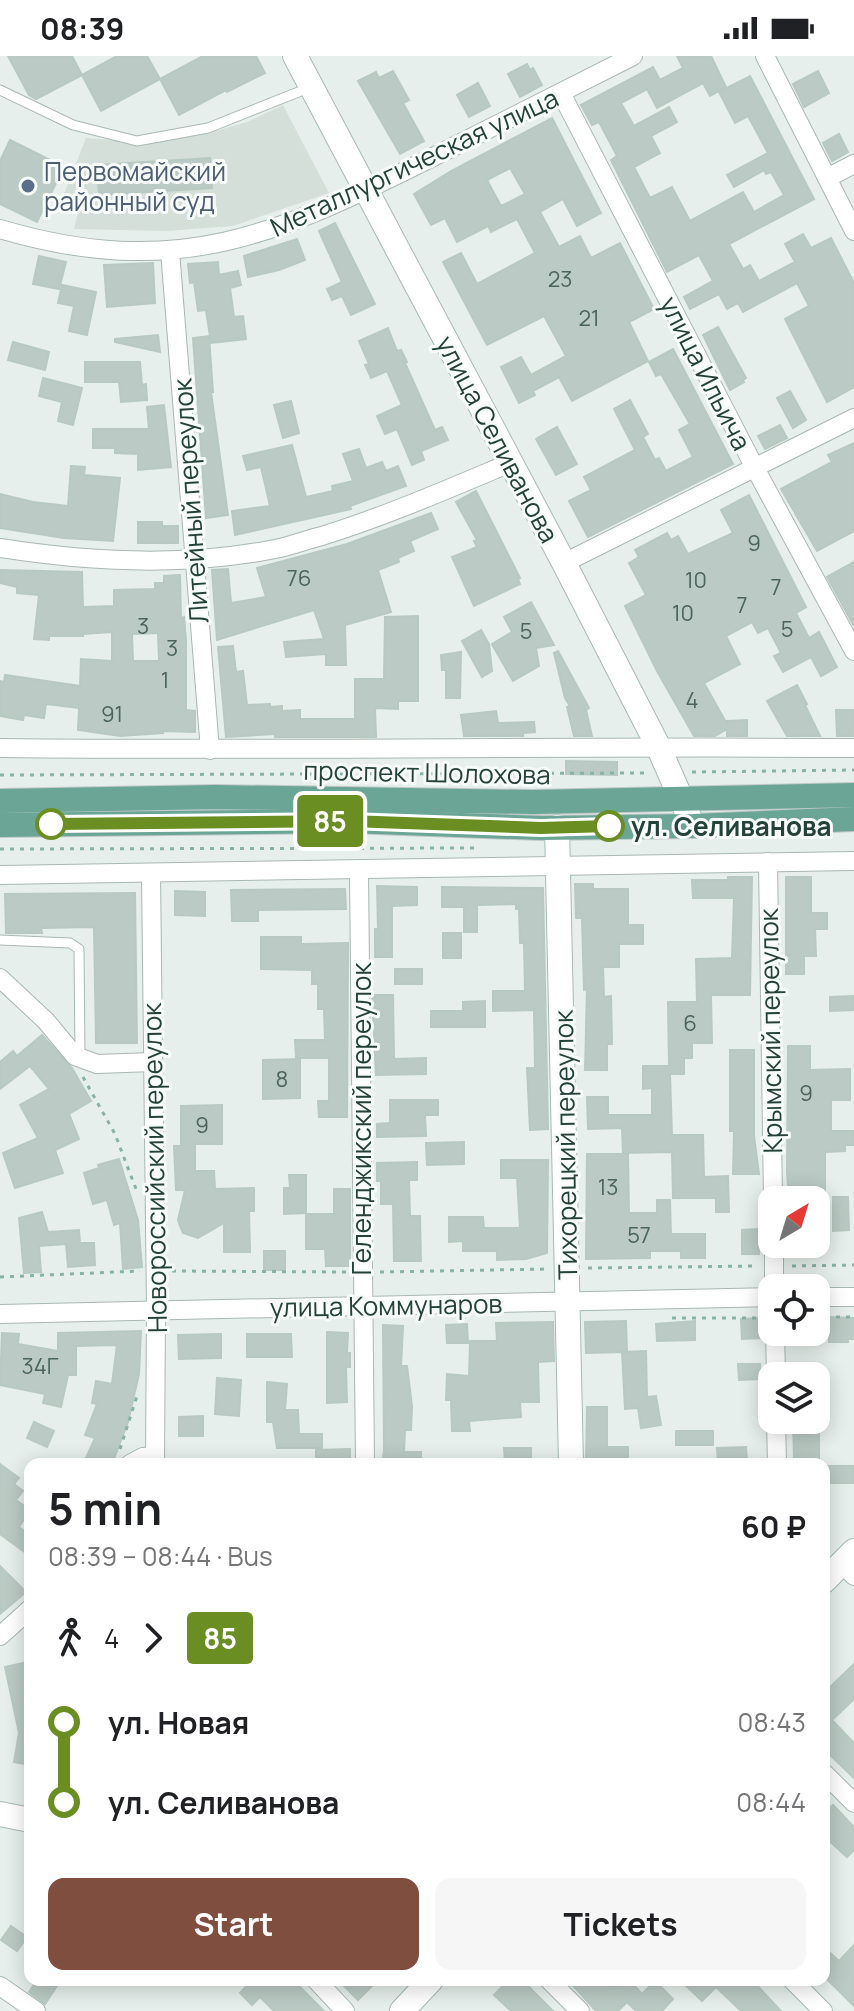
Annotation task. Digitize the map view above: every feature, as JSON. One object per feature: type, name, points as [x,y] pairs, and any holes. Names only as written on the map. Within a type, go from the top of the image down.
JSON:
[{"type":"main road","name":"проспект Шолохова","points":[[0,801],[215,797],[684,801],[854,795]]},
{"type":"main road","name":"проспект Шолохова","points":[[0,825],[349,821],[557,827],[693,826],[854,819]]},
{"type":"street","name":"улица Селиванова","points":[[295,56],[564,563],[658,746],[693,826]]},
{"type":"street","name":"Металлургическая улица","points":[[2,235],[82,248],[133,252],[170,251],[227,243],[261,234],[366,191],[561,93],[601,63],[633,56]]},
{"type":"street","points":[[765,56],[854,231]]},
{"type":"street","name":"улица Ильича","points":[[561,93],[755,468],[854,651]]},
{"type":"street","points":[[827,178],[854,164]]},
{"type":"street","name":"Литейный переулок","points":[[170,251],[210,750]]},
{"type":"street","points":[[564,563],[854,418]]},
{"type":"street","points":[[0,548],[50,556],[194,559],[275,549],[374,520],[510,463]]},
{"type":"street","points":[[0,748],[854,748]]},
{"type":"street","name":"Тихорецкий переулок","points":[[557,827],[571,1458]]},
{"type":"street","points":[[0,875],[854,861]]},
{"type":"street","name":"Крымский переулок","points":[[768,862],[773,1186]]},
{"type":"street","name":"Геленджикский переулок","points":[[359,871],[365,1458]]},
{"type":"street","name":"Новороссийский переулок","points":[[151,873],[155,1458]]},
{"type":"street","points":[[0,978],[46,1021],[80,1065],[153,1062]]},
{"type":"street","points":[[774,1258],[774,1274]]},
{"type":"street","name":"улица Коммунаров","points":[[0,1314],[758,1297]]},
{"type":"street","points":[[830,1297],[854,1297]]},
{"type":"street","points":[[776,1434],[777,1458]]},
{"type":"street","points":[[830,1577],[850,1563]]},
{"type":"street","points":[[0,1636],[24,1614]]},
{"type":"street","points":[[830,1779],[854,1803]]},
{"type":"street","points":[[1,1817],[24,1819]]},
{"type":"street","points":[[0,1986],[36,2011]]},
{"type":"street","points":[[322,1986],[345,2011]]},
{"type":"street","points":[[402,2011],[425,1986]]},
{"type":"street","points":[[555,1986],[580,2011]]},
{"type":"street","points":[[798,1986],[823,2011]]},
{"type":"lane","points":[[0,90],[73,125],[137,141],[208,128],[311,87]]},
{"type":"lane","points":[[0,940],[70,943],[79,949],[80,1065]]},
{"type":"path","points":[[0,775],[854,770]]},
{"type":"path","points":[[0,849],[481,848]]},
{"type":"path","points":[[80,1065],[115,1134],[137,1192]]},
{"type":"path","points":[[0,1277],[156,1271],[362,1272],[854,1265]]},
{"type":"path","points":[[830,1317],[854,1317]]},
{"type":"path","points":[[124,1458],[138,1387]]},
{"type":"shaded area","points":[[283,105],[329,193],[233,226],[166,231],[74,229],[78,213],[59,207],[86,138],[152,143],[216,131],[247,122]]},
{"type":"building","points":[[8,56],[72,56],[82,75],[36,99],[29,95]]},
{"type":"building","points":[[117,56],[147,56],[160,79],[101,111],[82,75]]},
{"type":"building","points":[[203,56],[256,56],[265,73],[179,115],[160,79]]},
{"type":"building","points":[[677,56],[711,56],[726,87],[710,96],[703,83],[657,108],[647,89],[621,103],[634,126],[669,107],[677,122],[651,136],[660,153],[634,167],[650,198],[672,187],[690,221],[743,192],[754,212],[784,195],[771,172],[766,174],[764,170],[734,187],[727,175],[768,153],[748,116],[735,123],[719,92],[750,76],[814,199],[729,244],[743,269],[750,265],[759,281],[795,262],[785,244],[803,234],[811,248],[831,238],[854,283],[854,387],[827,402],[785,319],[809,306],[797,283],[743,312],[738,303],[727,309],[719,294],[690,309],[684,297],[713,281],[699,255],[667,272],[611,160],[617,156],[599,122],[592,125],[581,105],[653,67],[660,80],[683,68]]},
{"type":"building","points":[[527,64],[530,70],[533,68],[542,85],[520,97],[508,74]]},
{"type":"building","points":[[393,71],[409,100],[403,103],[424,141],[400,154],[358,81],[376,72],[379,78]]},
{"type":"building","points":[[818,71],[829,93],[804,107],[793,84]]},
{"type":"building","points":[[478,83],[490,106],[469,117],[457,95]]},
{"type":"building","points":[[552,118],[601,213],[577,226],[563,199],[540,212],[559,247],[580,236],[591,258],[620,243],[654,309],[629,322],[648,361],[572,401],[559,377],[533,391],[535,395],[519,403],[501,367],[521,357],[531,375],[566,356],[544,316],[487,345],[443,262],[461,253],[477,284],[535,253],[517,219],[491,232],[488,226],[457,242],[445,218],[431,225],[414,194]],"holes":[[[510,168],[525,194],[501,206],[487,180]]]},
{"type":"building","points":[[839,134],[848,152],[832,161],[823,143]]},
{"type":"building","name":"Первомайский районный суд","points":[[10,140],[64,167],[37,222],[0,204],[0,161]]},
{"type":"building","points":[[210,158],[212,188],[99,195],[97,165]]},
{"type":"building","points":[[335,223],[375,304],[351,315],[342,296],[332,300],[327,289],[342,282],[319,231]]},
{"type":"building","points":[[297,239],[305,260],[248,277],[244,256]]},
{"type":"building","points":[[39,256],[66,262],[59,289],[33,284]]},
{"type":"building","points":[[218,262],[219,275],[238,271],[241,285],[230,288],[234,317],[243,316],[246,339],[211,343],[206,310],[198,311],[188,264]]},
{"type":"building","points":[[153,263],[155,303],[107,307],[104,265]]},
{"type":"building","points":[[62,285],[96,292],[87,335],[69,331],[74,306],[58,303]]},
{"type":"building","points":[[718,327],[746,378],[730,390],[703,335]]},
{"type":"building","points":[[388,328],[397,351],[401,350],[407,362],[435,430],[442,427],[448,440],[421,451],[424,460],[412,465],[397,429],[385,434],[377,416],[402,405],[387,371],[371,378],[365,365],[369,364],[359,341]]},
{"type":"building","points":[[158,335],[160,352],[115,342],[115,339]]},
{"type":"building","points":[[209,336],[211,392],[228,515],[206,518],[193,338]]},
{"type":"building","points":[[13,342],[49,352],[45,370],[8,360]]},
{"type":"building","points":[[673,349],[733,464],[588,537],[569,501],[591,490],[584,477],[635,450],[614,409],[630,400],[648,434],[643,437],[655,460],[659,458],[666,471],[693,457],[679,430],[690,424],[661,374],[656,376],[649,362]]},
{"type":"building","points":[[85,362],[140,362],[147,400],[121,402],[119,382],[85,382]]},
{"type":"building","points":[[43,378],[82,388],[73,425],[58,421],[62,402],[39,396]]},
{"type":"building","points":[[790,391],[806,420],[793,428],[777,398]]},
{"type":"building","points":[[291,401],[299,433],[283,438],[274,405]]},
{"type":"building","points":[[164,405],[171,467],[138,470],[138,454],[115,453],[115,448],[93,448],[93,429],[149,429],[147,407]]},
{"type":"building","points":[[780,425],[787,438],[765,449],[758,436]]},
{"type":"building","points":[[557,427],[577,464],[556,475],[536,439]]},
{"type":"building","points":[[854,443],[854,531],[817,551],[781,489],[832,462],[828,455]]},
{"type":"building","points":[[292,445],[306,497],[333,491],[332,486],[353,481],[343,454],[359,449],[366,468],[382,462],[386,471],[398,466],[406,486],[350,506],[351,509],[235,535],[232,511],[270,506],[261,467],[247,470],[243,456]]},
{"type":"building","points":[[71,466],[85,467],[84,475],[120,478],[113,541],[64,538],[0,528],[0,494],[68,506]]},
{"type":"building","points":[[476,491],[520,578],[520,584],[474,606],[452,557],[477,547],[474,541],[477,540],[456,502]]},
{"type":"building","points":[[749,495],[806,607],[796,613],[809,638],[819,632],[837,667],[821,676],[811,657],[783,672],[774,656],[781,653],[768,628],[758,633],[752,622],[726,636],[740,664],[704,683],[727,724],[727,721],[747,720],[747,736],[727,736],[727,729],[715,736],[694,736],[625,606],[646,595],[629,563],[639,557],[635,550],[667,533],[671,540],[678,536],[688,554],[733,533],[721,510]]},
{"type":"building","points":[[431,513],[438,529],[410,541],[414,551],[398,558],[399,562],[378,570],[391,612],[345,625],[346,665],[326,665],[326,654],[286,657],[284,642],[324,639],[314,610],[217,640],[212,570],[228,569],[231,603],[266,597],[257,568],[347,544]]},
{"type":"building","points":[[138,522],[178,526],[178,543],[138,543]]},
{"type":"building","points":[[854,562],[854,626],[827,577]]},
{"type":"building","points":[[0,570],[82,572],[83,607],[114,606],[114,590],[155,589],[155,583],[164,583],[164,576],[180,575],[181,618],[184,617],[186,640],[186,710],[195,711],[195,732],[163,731],[120,736],[78,730],[79,708],[46,704],[44,718],[24,715],[23,720],[0,716],[0,681],[4,682],[5,675],[80,686],[81,659],[112,661],[112,632],[34,639],[39,595],[17,593],[17,587],[0,583]],"holes":[[[158,633],[159,661],[133,661],[132,634]]]},
{"type":"building","points":[[531,602],[554,645],[536,648],[539,666],[513,681],[492,644],[512,632],[504,617]]},
{"type":"building","points":[[418,616],[418,701],[398,701],[398,709],[375,708],[376,737],[275,737],[275,734],[226,737],[218,647],[233,646],[236,672],[243,671],[247,705],[270,704],[270,707],[282,706],[282,711],[300,710],[300,719],[355,719],[355,679],[384,679],[385,617]]},
{"type":"building","points":[[481,630],[489,644],[492,671],[482,677],[462,641]]},
{"type":"building","points":[[558,651],[589,708],[586,710],[592,736],[574,736],[567,707],[570,706],[565,698],[554,653]]},
{"type":"building","points":[[461,652],[460,698],[446,698],[446,670],[442,670],[441,655]]},
{"type":"building","points":[[797,685],[820,736],[787,736],[767,701]]},
{"type":"building","points":[[836,710],[854,710],[854,736],[837,736]]},
{"type":"building","points":[[496,711],[498,723],[534,722],[535,732],[523,733],[523,736],[464,736],[461,715]]},
{"type":"building","points":[[566,761],[617,762],[617,775],[566,774]]},
{"type":"building","points":[[728,877],[752,877],[750,995],[711,995],[712,1043],[692,1043],[692,1058],[684,1058],[684,1074],[670,1074],[672,1135],[703,1135],[704,1177],[728,1176],[729,1212],[716,1212],[716,1198],[673,1198],[672,1152],[623,1153],[622,1128],[588,1129],[587,1097],[608,1097],[608,1115],[652,1115],[652,1088],[643,1089],[643,1066],[669,1066],[668,1002],[697,1002],[696,959],[732,958],[734,898],[693,898],[692,880],[728,880]]},
{"type":"building","points":[[786,877],[811,877],[811,913],[827,913],[827,929],[815,929],[816,956],[804,956],[804,974],[786,974]]},
{"type":"building","points":[[575,884],[593,884],[593,889],[628,889],[628,925],[643,925],[643,944],[619,944],[619,967],[603,967],[604,997],[611,996],[612,1044],[607,1044],[607,1070],[585,1070],[587,989],[584,990],[582,918],[576,918]]},
{"type":"building","points":[[377,886],[417,887],[417,905],[392,906],[392,957],[375,957]]},
{"type":"building","points":[[442,887],[543,888],[548,1129],[530,1130],[527,1068],[535,1068],[534,1010],[493,1011],[493,991],[525,991],[524,943],[520,943],[519,909],[516,909],[516,904],[477,905],[477,932],[464,932],[464,907],[442,907]]},
{"type":"building","points":[[345,889],[346,909],[258,910],[258,921],[232,921],[231,890]]},
{"type":"building","points":[[175,891],[205,892],[205,916],[175,915]]},
{"type":"building","points":[[135,893],[137,1043],[96,1043],[94,927],[41,928],[42,933],[6,933],[5,894]]},
{"type":"building","points":[[443,933],[461,933],[461,958],[443,958]]},
{"type":"building","points":[[261,937],[301,937],[301,944],[348,943],[347,1117],[319,1117],[318,1101],[329,1101],[329,1058],[296,1058],[295,1040],[325,1040],[324,1009],[318,1009],[318,984],[312,984],[312,970],[261,969]]},
{"type":"building","points":[[395,969],[422,969],[422,984],[395,984]]},
{"type":"building","points":[[372,995],[393,995],[394,1059],[426,1058],[426,1074],[376,1075]]},
{"type":"building","points":[[854,996],[854,1010],[830,1011],[830,997]]},
{"type":"building","points":[[485,1001],[485,1027],[431,1027],[431,1011],[463,1011],[463,1002]]},
{"type":"building","points":[[42,1035],[72,1068],[91,1101],[69,1114],[79,1139],[55,1150],[63,1173],[15,1188],[3,1153],[38,1138],[20,1105],[49,1089],[30,1066],[0,1089],[0,1062],[13,1051],[17,1056]]},
{"type":"building","points":[[788,1046],[810,1046],[810,1070],[850,1069],[850,1100],[831,1100],[831,1131],[854,1131],[854,1145],[845,1145],[845,1151],[825,1152],[825,1186],[788,1186]]},
{"type":"building","points":[[730,1050],[754,1050],[754,1136],[759,1174],[733,1174]]},
{"type":"building","points":[[300,1059],[300,1098],[263,1099],[263,1060]]},
{"type":"building","points":[[390,1100],[438,1100],[438,1115],[425,1115],[426,1136],[377,1137],[377,1124],[390,1123]]},
{"type":"building","points":[[222,1105],[222,1144],[195,1144],[195,1171],[214,1171],[215,1189],[254,1188],[254,1211],[249,1211],[250,1252],[224,1252],[224,1223],[198,1238],[183,1233],[178,1220],[185,1190],[176,1190],[174,1146],[181,1146],[181,1106]]},
{"type":"building","points":[[464,1142],[464,1164],[427,1165],[426,1143]]},
{"type":"building","points":[[587,1154],[628,1154],[629,1213],[657,1213],[657,1200],[670,1200],[671,1234],[705,1234],[705,1258],[681,1258],[681,1251],[650,1251],[650,1258],[586,1259]]},
{"type":"building","points":[[119,1159],[138,1220],[142,1267],[123,1269],[120,1223],[114,1225],[107,1200],[93,1204],[84,1173]]},
{"type":"building","points":[[501,1160],[548,1160],[547,1253],[526,1259],[497,1260],[497,1251],[463,1251],[463,1241],[449,1242],[449,1217],[483,1217],[484,1228],[520,1228],[517,1178],[501,1178]]},
{"type":"building","points":[[417,1162],[417,1180],[409,1180],[410,1216],[420,1216],[421,1261],[394,1261],[393,1204],[381,1204],[377,1163]]},
{"type":"building","points":[[289,1175],[306,1175],[306,1213],[284,1214],[284,1188],[290,1188]]},
{"type":"building","points":[[334,1189],[350,1189],[350,1266],[326,1266],[325,1249],[306,1249],[306,1214],[334,1214]]},
{"type":"building","points":[[833,1197],[848,1197],[849,1230],[833,1231]]},
{"type":"building","points":[[42,1212],[48,1232],[79,1230],[80,1243],[94,1243],[95,1265],[68,1267],[66,1244],[39,1246],[41,1272],[24,1273],[19,1218]]},
{"type":"building","points":[[758,1229],[758,1254],[742,1254],[742,1230]]},
{"type":"building","points":[[264,1251],[285,1251],[285,1270],[264,1270]]},
{"type":"building","points":[[830,1317],[854,1318],[854,1339],[848,1339],[848,1342],[830,1342]]},
{"type":"building","points":[[758,1318],[758,1338],[742,1339],[741,1319]]},
{"type":"building","points":[[626,1321],[627,1352],[586,1353],[585,1322]]},
{"type":"building","points":[[695,1321],[695,1340],[657,1341],[656,1324]]},
{"type":"building","points":[[553,1322],[554,1361],[538,1362],[539,1402],[520,1402],[521,1417],[469,1421],[470,1431],[452,1431],[451,1400],[446,1400],[447,1374],[469,1376],[470,1341],[497,1341],[496,1323]]},
{"type":"building","points":[[467,1324],[468,1343],[447,1343],[446,1325]]},
{"type":"building","points":[[383,1325],[403,1326],[401,1366],[407,1366],[412,1406],[411,1430],[405,1430],[404,1452],[421,1452],[421,1458],[383,1458]]},
{"type":"building","points":[[141,1331],[139,1374],[128,1422],[114,1458],[86,1458],[95,1438],[85,1435],[97,1404],[92,1403],[96,1381],[112,1384],[117,1345],[76,1346],[76,1375],[68,1375],[61,1407],[43,1403],[45,1394],[0,1385],[2,1333],[19,1334],[18,1344],[58,1351],[58,1333]]},
{"type":"building","points":[[327,1332],[348,1333],[350,1367],[346,1367],[347,1402],[327,1403]]},
{"type":"building","points":[[221,1334],[221,1358],[179,1359],[178,1335]]},
{"type":"building","points":[[247,1334],[291,1334],[292,1357],[247,1357]]},
{"type":"building","points":[[646,1351],[647,1397],[656,1396],[661,1425],[641,1428],[638,1408],[625,1409],[622,1352]]},
{"type":"building","points":[[738,1364],[758,1364],[758,1379],[739,1380]]},
{"type":"building","points":[[217,1378],[241,1380],[239,1416],[215,1414]]},
{"type":"building","points":[[267,1382],[287,1384],[285,1410],[298,1410],[299,1434],[322,1434],[322,1448],[277,1448],[273,1422],[267,1422]]},
{"type":"building","points":[[587,1407],[607,1407],[607,1447],[628,1447],[628,1458],[586,1458]]},
{"type":"building","points":[[203,1416],[203,1436],[179,1436],[179,1417]]},
{"type":"building","points":[[34,1422],[54,1431],[47,1447],[27,1438]]},
{"type":"building","points":[[676,1431],[713,1431],[713,1445],[676,1445]]},
{"type":"building","points":[[793,1434],[819,1434],[819,1458],[794,1458]]},
{"type":"building","points":[[746,1447],[747,1458],[718,1458],[717,1448]]},
{"type":"building","points":[[504,1448],[531,1448],[531,1458],[505,1458]]},
{"type":"building","points":[[350,1449],[350,1458],[316,1458],[316,1450]]},
{"type":"building","points":[[0,1464],[19,1478],[14,1484],[23,1491],[16,1500],[24,1506],[24,1519],[19,1527],[24,1531],[24,1552],[0,1534]]},
{"type":"building","points":[[830,1466],[854,1466],[854,1483],[830,1483]]},
{"type":"building","points":[[0,1566],[24,1590],[24,1594],[0,1614]]},
{"type":"building","points":[[24,1663],[24,1764],[14,1762],[19,1733],[5,1667]]},
{"type":"building","points":[[854,1664],[854,1699],[832,1720],[854,1743],[854,1778],[830,1755],[830,1687]]},
{"type":"building","points":[[833,1805],[854,1827],[854,1850],[847,1857],[830,1841],[830,1808]]},
{"type":"building","points":[[11,1926],[24,1935],[24,1941],[17,1951],[1,1940]]},
{"type":"building","points":[[854,1945],[854,2006],[830,1982],[830,1953],[839,1961]]},
{"type":"building","points":[[33,1986],[57,1986],[45,2004],[29,1992]]},
{"type":"building","points":[[246,1986],[299,1986],[324,2011],[274,2011],[260,1997],[252,2005],[240,1993]]},
{"type":"building","points":[[344,1986],[372,1986],[358,2000]]},
{"type":"building","points":[[503,1986],[528,1986],[553,2011],[511,2011],[494,1995]]},
{"type":"building","points":[[573,1986],[635,1986],[642,1994],[650,1986],[660,1986],[673,1999],[662,2011],[636,2011],[627,2002],[618,2011],[596,2011]]},
{"type":"building","points":[[686,1986],[758,1986],[781,2011],[741,2011],[716,1987],[702,2001]]},
{"type":"bus line","name":"85","points":[[51,824],[349,821],[541,828],[609,826]]},
{"type":"place","name":"Первомайский районный суд","points":[[28,186]]},
{"type":"place","name":"ул. Селиванова","points":[[609,826]]}]
